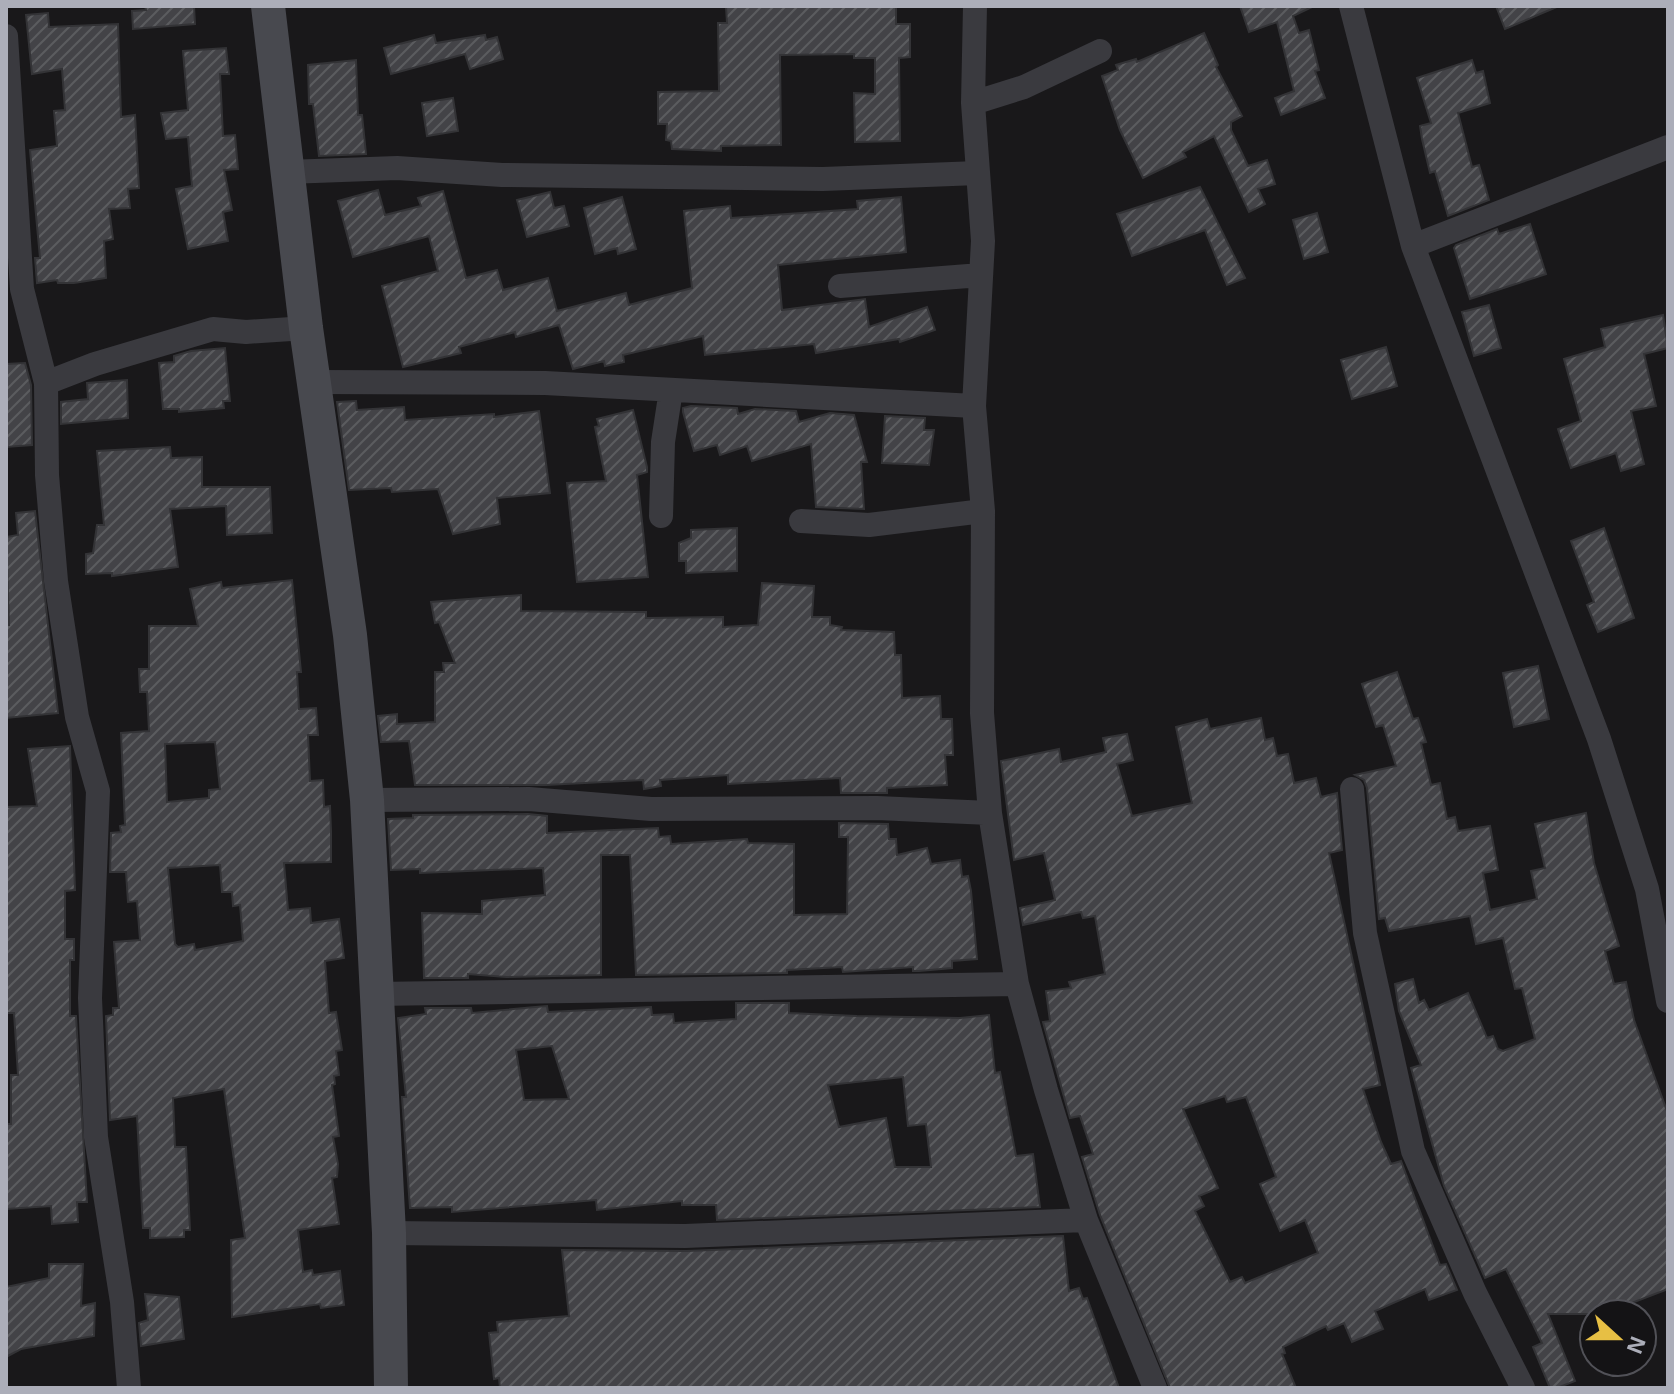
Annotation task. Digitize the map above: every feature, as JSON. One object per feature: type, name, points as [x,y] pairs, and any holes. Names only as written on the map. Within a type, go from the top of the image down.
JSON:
[{"type":"main road","points":[[268,6],[306,328],[350,635],[367,800],[389,1233],[391,1388]]},
{"type":"street","points":[[975,6],[973,103],[983,241],[974,406],[983,511],[982,713],[990,813],[1017,984],[1086,1220],[1155,1388]]},
{"type":"street","points":[[1351,6],[1413,246],[1599,739],[1647,889],[1668,1001]]},
{"type":"street","points":[[6,36],[14,292],[46,383],[47,475],[56,581],[77,717],[98,791],[90,998],[96,1137],[122,1302],[129,1388]]},
{"type":"street","points":[[973,103],[1024,87],[1100,51]]},
{"type":"street","points":[[1413,246],[1668,147]]},
{"type":"street","points":[[287,172],[397,168],[502,175],[823,179],[978,173]]},
{"type":"street","points":[[840,286],[981,275]]},
{"type":"street","points":[[46,383],[95,364],[213,329],[246,332],[306,328]]},
{"type":"street","points":[[316,382],[434,381],[974,406]]},
{"type":"street","points":[[661,516],[663,442],[671,390]]},
{"type":"street","points":[[801,521],[869,525],[983,511]]},
{"type":"street","points":[[1352,789],[1365,933],[1413,1151],[1475,1293],[1523,1388]]},
{"type":"street","points":[[367,800],[529,799],[651,809],[877,808],[990,813]]},
{"type":"street","points":[[375,994],[1017,984]]},
{"type":"street","points":[[389,1233],[685,1236],[1086,1220]]},
{"type":"building","points":[[145,6],[194,6],[195,24],[133,29],[132,11],[146,10]]},
{"type":"building","points":[[896,6],[896,24],[910,24],[910,57],[899,58],[900,141],[855,142],[854,93],[875,94],[875,58],[854,58],[854,54],[780,55],[781,145],[721,146],[721,151],[672,149],[671,141],[666,140],[667,124],[658,124],[658,92],[719,91],[718,23],[727,23],[726,7]]},
{"type":"building","points":[[1240,6],[1314,6],[1293,16],[1299,33],[1309,30],[1319,70],[1315,71],[1325,98],[1281,115],[1275,98],[1294,91],[1277,22],[1249,32]]},
{"type":"building","points":[[1496,6],[1559,6],[1505,29]]},
{"type":"building","points":[[48,13],[49,27],[118,24],[121,117],[135,115],[139,188],[128,189],[130,208],[109,209],[113,239],[104,241],[106,278],[74,283],[58,283],[57,280],[37,283],[35,258],[40,258],[30,150],[57,146],[54,111],[65,110],[62,69],[32,74],[26,15]]},
{"type":"building","points":[[1204,33],[1218,65],[1216,67],[1242,116],[1231,122],[1231,130],[1248,166],[1267,160],[1275,184],[1258,189],[1265,204],[1249,212],[1214,136],[1183,152],[1186,157],[1143,178],[1120,130],[1102,76],[1118,70],[1116,65],[1136,59],[1137,62]]},
{"type":"building","points":[[434,35],[436,43],[485,35],[486,40],[497,37],[503,59],[470,69],[465,54],[391,74],[384,48]]},
{"type":"building","points":[[226,48],[229,74],[220,74],[223,136],[235,135],[238,169],[224,170],[232,210],[223,212],[228,241],[188,249],[176,189],[192,186],[188,137],[166,139],[161,113],[188,110],[183,51]]},
{"type":"building","points":[[356,60],[358,115],[362,115],[366,154],[319,156],[313,104],[309,104],[308,65]]},
{"type":"building","points":[[1472,60],[1476,73],[1483,71],[1490,103],[1458,113],[1472,167],[1479,165],[1489,200],[1448,216],[1435,171],[1430,173],[1422,139],[1420,126],[1431,123],[1417,78]]},
{"type":"building","points":[[453,98],[458,131],[427,136],[422,103]]},
{"type":"building","points":[[1200,187],[1245,278],[1227,285],[1205,230],[1132,256],[1117,214]]},
{"type":"building","points":[[378,190],[385,215],[421,206],[418,198],[443,191],[466,278],[497,270],[503,290],[548,278],[557,311],[626,293],[629,305],[692,288],[684,211],[730,206],[731,218],[858,209],[857,201],[901,197],[906,252],[778,265],[782,310],[865,299],[869,327],[927,307],[935,330],[900,342],[899,339],[816,353],[814,344],[705,355],[703,336],[623,355],[624,362],[605,366],[604,361],[573,369],[559,325],[516,337],[515,332],[459,347],[461,353],[403,367],[382,286],[438,271],[429,236],[353,257],[338,201]]},
{"type":"building","points":[[550,192],[554,208],[564,206],[569,226],[527,237],[517,200]]},
{"type":"building","points":[[622,197],[636,249],[618,254],[617,248],[595,254],[584,208]]},
{"type":"building","points":[[1317,213],[1328,252],[1304,259],[1293,220]]},
{"type":"building","points":[[1530,224],[1546,274],[1470,299],[1454,248],[1456,245],[1497,229],[1499,234]]},
{"type":"building","points":[[1489,305],[1501,348],[1474,356],[1462,312]]},
{"type":"building","points":[[1663,315],[1668,348],[1644,354],[1656,406],[1631,411],[1644,464],[1621,471],[1616,453],[1571,468],[1558,429],[1581,421],[1564,359],[1605,347],[1601,329]]},
{"type":"building","points":[[1386,347],[1397,386],[1352,399],[1341,360]]},
{"type":"building","points":[[225,348],[230,401],[223,401],[224,408],[179,412],[179,409],[163,409],[159,363],[174,362],[174,356],[191,351]]},
{"type":"building","points":[[25,363],[31,385],[32,445],[6,447],[6,364]]},
{"type":"building","points":[[127,380],[128,418],[61,424],[61,402],[88,399],[87,383]]},
{"type":"building","points":[[356,401],[357,410],[404,407],[405,420],[494,414],[494,417],[539,411],[550,493],[497,498],[500,524],[453,534],[438,489],[392,492],[391,488],[349,490],[337,402]]},
{"type":"building","points":[[683,408],[737,408],[738,414],[755,409],[796,411],[799,422],[830,413],[854,415],[867,462],[861,462],[864,509],[816,507],[811,444],[752,461],[747,446],[720,455],[717,445],[694,451],[683,412]]},
{"type":"building","points":[[633,410],[647,467],[647,472],[637,475],[648,577],[577,582],[567,483],[606,481],[595,427],[599,426],[597,419]]},
{"type":"building","points":[[885,416],[925,418],[924,430],[934,430],[929,465],[882,463]]},
{"type":"building","points":[[170,447],[171,458],[202,457],[202,487],[270,487],[272,533],[227,535],[226,506],[170,509],[178,567],[112,576],[112,573],[86,574],[86,554],[93,553],[97,525],[104,525],[97,451]]},
{"type":"building","points":[[35,511],[58,713],[6,718],[6,625],[9,625],[6,537],[18,535],[16,513]]},
{"type":"building","points":[[737,528],[737,571],[686,573],[686,561],[679,561],[679,543],[691,538],[691,530]]},
{"type":"building","points":[[1604,528],[1634,618],[1598,632],[1587,605],[1594,602],[1571,541]]},
{"type":"building","points":[[292,580],[301,672],[297,672],[299,709],[316,708],[318,735],[308,735],[310,781],[323,780],[324,807],[330,806],[331,862],[284,863],[288,910],[310,908],[311,923],[339,919],[344,958],[325,961],[329,1013],[336,1012],[342,1050],[336,1051],[339,1075],[334,1076],[335,1084],[332,1085],[339,1136],[333,1137],[338,1164],[337,1177],[332,1178],[339,1224],[298,1230],[303,1272],[312,1270],[313,1275],[340,1271],[344,1305],[321,1308],[320,1304],[232,1317],[231,1240],[245,1238],[224,1089],[173,1098],[175,1147],[186,1147],[190,1230],[184,1230],[184,1237],[150,1238],[150,1228],[143,1228],[137,1116],[110,1120],[106,1016],[113,1015],[113,1008],[119,1008],[114,942],[140,940],[137,901],[128,902],[126,872],[110,872],[111,833],[121,832],[120,826],[125,825],[121,733],[149,731],[147,692],[140,692],[139,669],[149,669],[149,626],[198,626],[190,589],[221,582],[222,588]],"holes":[[[215,742],[220,789],[209,790],[209,798],[167,802],[165,744]],[[220,865],[222,892],[232,892],[233,906],[240,905],[243,941],[195,950],[194,944],[178,947],[175,944],[168,868]]]},
{"type":"building","points":[[762,583],[814,586],[812,617],[830,617],[830,625],[842,627],[841,630],[894,632],[895,655],[901,655],[902,698],[940,696],[941,719],[952,719],[953,755],[945,755],[947,785],[887,788],[887,793],[841,793],[840,778],[728,784],[728,775],[660,780],[661,786],[644,789],[643,780],[546,785],[415,785],[409,741],[381,742],[378,716],[397,714],[397,724],[435,722],[435,672],[444,672],[443,663],[455,663],[439,622],[435,623],[431,602],[521,595],[521,611],[646,612],[646,618],[723,617],[723,627],[758,625]]},
{"type":"building","points":[[1538,666],[1549,719],[1514,727],[1503,673]]},
{"type":"building","points":[[1397,672],[1413,719],[1418,718],[1426,742],[1421,743],[1431,785],[1440,783],[1447,819],[1455,817],[1458,831],[1490,826],[1498,870],[1483,873],[1490,910],[1537,899],[1531,871],[1545,868],[1535,824],[1586,813],[1594,863],[1619,946],[1605,951],[1614,984],[1626,982],[1634,1020],[1668,1114],[1668,1289],[1644,1298],[1578,1298],[1578,1314],[1548,1314],[1575,1381],[1557,1388],[1550,1388],[1533,1347],[1542,1343],[1506,1269],[1485,1278],[1444,1186],[1411,1068],[1421,1065],[1399,1011],[1395,984],[1413,979],[1419,1003],[1424,1000],[1429,1010],[1468,993],[1487,1038],[1493,1036],[1498,1049],[1503,1051],[1535,1039],[1522,988],[1515,989],[1503,938],[1476,944],[1470,916],[1389,931],[1385,918],[1379,919],[1367,788],[1364,780],[1355,775],[1396,766],[1383,725],[1376,727],[1362,684]]},
{"type":"building","points":[[1261,718],[1265,740],[1273,738],[1277,756],[1288,754],[1294,783],[1316,778],[1321,797],[1337,793],[1342,850],[1329,853],[1380,1085],[1363,1089],[1391,1164],[1401,1161],[1440,1265],[1446,1264],[1457,1290],[1429,1300],[1425,1289],[1375,1311],[1383,1329],[1352,1342],[1344,1323],[1328,1330],[1326,1326],[1283,1347],[1285,1353],[1282,1354],[1296,1388],[1170,1388],[1100,1215],[1082,1157],[1093,1154],[1080,1116],[1070,1118],[1043,1022],[1050,1021],[1046,991],[1071,988],[1069,982],[1105,974],[1095,916],[1083,918],[1081,912],[1023,925],[1020,908],[1055,900],[1044,853],[1014,860],[1001,761],[1059,749],[1061,762],[1106,752],[1103,738],[1127,734],[1133,760],[1117,764],[1132,816],[1192,803],[1176,727],[1207,719],[1210,729]],"holes":[[[1225,1096],[1227,1102],[1246,1097],[1276,1177],[1260,1184],[1280,1231],[1305,1220],[1318,1253],[1245,1283],[1242,1277],[1230,1282],[1195,1211],[1204,1206],[1199,1196],[1218,1188],[1183,1109]]]},
{"type":"building","points":[[70,746],[75,890],[65,891],[65,939],[74,939],[74,960],[70,960],[70,1016],[76,1016],[87,1202],[77,1202],[78,1222],[52,1224],[51,1206],[7,1209],[6,1124],[11,1124],[11,1075],[18,1075],[14,1013],[6,1013],[6,807],[37,806],[28,749]]},
{"type":"building","points":[[413,815],[547,816],[547,833],[658,828],[659,837],[670,836],[671,844],[747,839],[748,843],[794,844],[794,915],[847,914],[848,837],[839,837],[839,823],[888,824],[889,839],[896,839],[897,855],[927,848],[931,864],[960,860],[962,877],[968,876],[971,891],[977,959],[952,961],[952,968],[919,971],[913,971],[913,967],[843,972],[842,967],[787,970],[787,973],[636,975],[630,855],[601,855],[601,975],[506,977],[468,974],[468,978],[424,978],[422,913],[482,914],[482,901],[545,895],[543,868],[420,873],[420,869],[391,870],[388,819],[413,818]]},
{"type":"building","points":[[736,1003],[789,1003],[789,1013],[960,1018],[989,1015],[995,1073],[1000,1072],[1016,1156],[1033,1154],[1040,1207],[717,1220],[716,1205],[682,1205],[682,1201],[597,1210],[596,1200],[452,1212],[452,1207],[410,1208],[402,1097],[406,1097],[398,1018],[426,1014],[425,1008],[471,1008],[472,1013],[547,1006],[548,1012],[651,1007],[652,1015],[673,1014],[674,1023],[736,1019]],"holes":[[[552,1046],[569,1099],[524,1100],[516,1050]],[[903,1077],[908,1126],[926,1124],[931,1167],[895,1167],[886,1118],[839,1127],[828,1085]]]},
{"type":"building","points":[[1063,1236],[1069,1291],[1079,1288],[1083,1299],[1087,1298],[1119,1388],[500,1388],[499,1378],[494,1379],[489,1333],[498,1332],[497,1322],[569,1316],[562,1250],[686,1251]]},
{"type":"building","points":[[49,1264],[83,1264],[81,1306],[95,1303],[94,1336],[21,1349],[6,1357],[6,1287],[49,1278]]},
{"type":"building","points":[[145,1294],[179,1297],[184,1339],[141,1346],[139,1323],[148,1320]]}]
